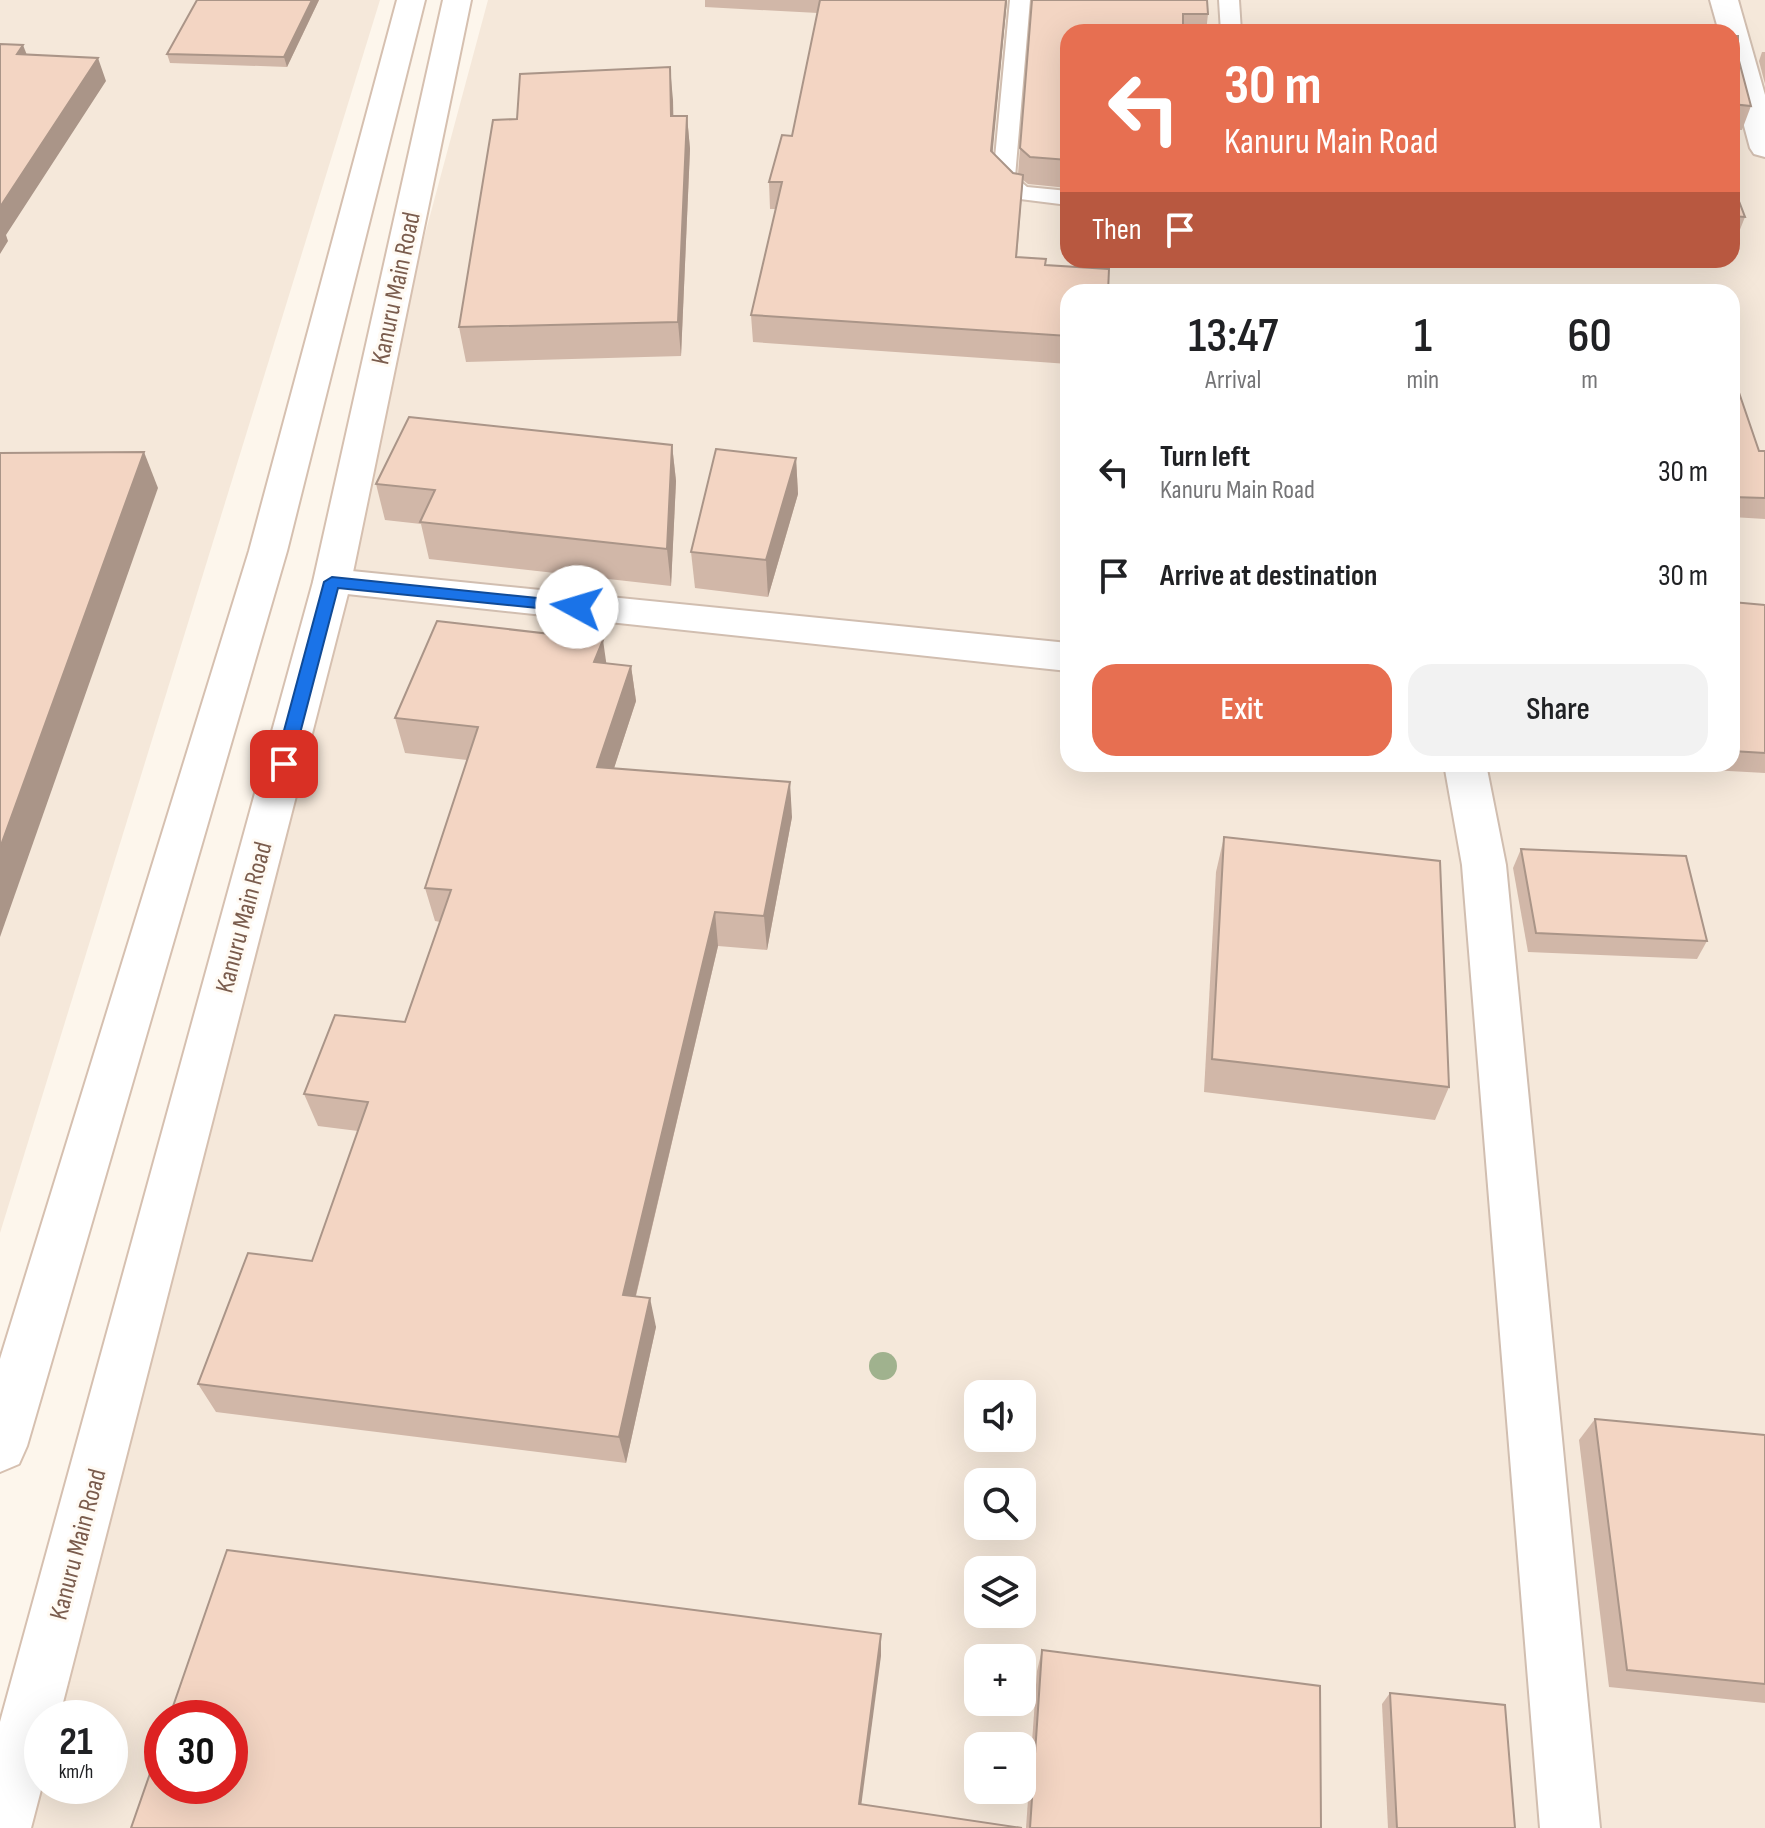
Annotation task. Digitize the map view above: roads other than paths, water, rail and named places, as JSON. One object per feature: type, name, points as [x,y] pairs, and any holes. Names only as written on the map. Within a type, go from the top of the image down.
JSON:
[{"type":"main road","name":"Kanuru Main Road","points":[[0,1446],[268,551],[411,0]]},
{"type":"main road","name":"Kanuru Main Road","points":[[1,1828],[332,582],[457,0]]},
{"type":"main road","points":[[1724,0],[1731,24]]},
{"type":"main road","points":[[1740,58],[1765,148]]},
{"type":"main road","points":[[332,582],[1060,656]]},
{"type":"main road","points":[[1467,772],[1484,865],[1570,1828]]},
{"type":"lane","points":[[1020,0],[1004,179],[1021,193],[1060,197]]},
{"type":"lane","points":[[1229,0],[1230,24]]}]
